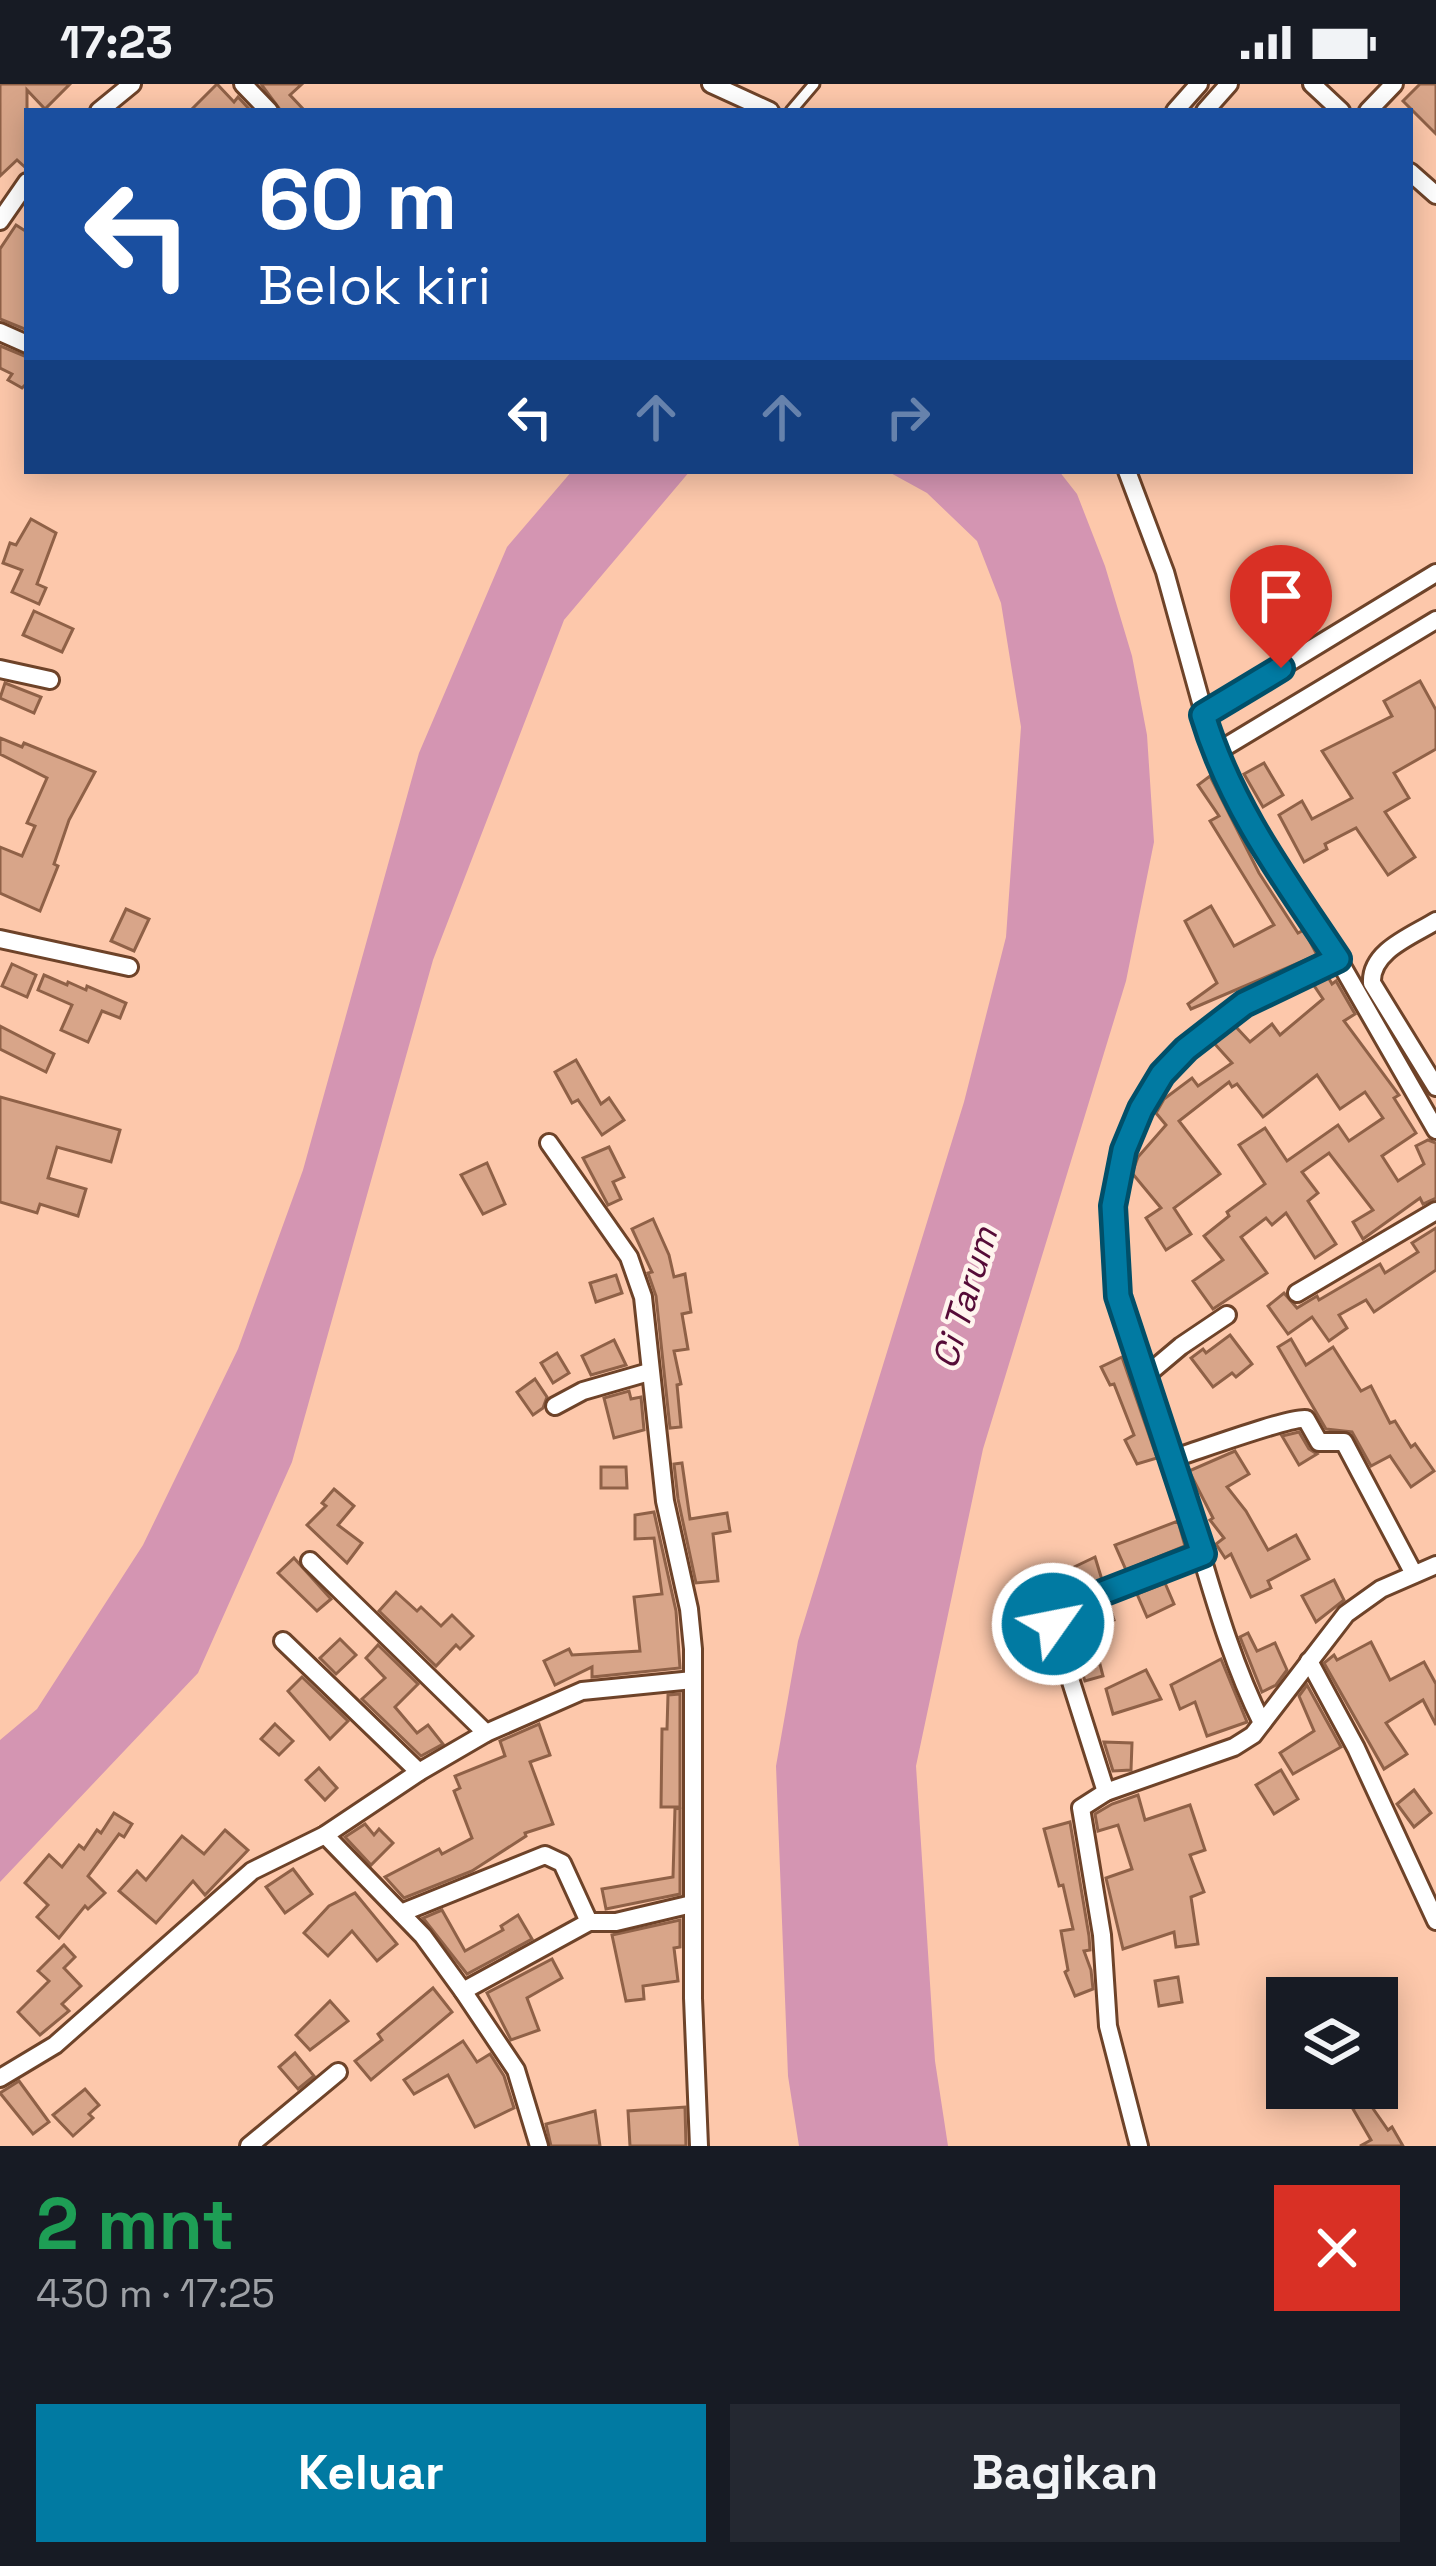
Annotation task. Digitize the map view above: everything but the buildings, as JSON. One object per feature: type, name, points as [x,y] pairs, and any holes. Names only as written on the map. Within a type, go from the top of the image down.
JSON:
[{"type":"street","points":[[103,108],[132,84]]},
{"type":"street","points":[[243,84],[265,108]]},
{"type":"street","points":[[711,84],[763,108]]},
{"type":"street","points":[[1177,108],[1199,84]]},
{"type":"street","points":[[1208,108],[1229,84]]},
{"type":"street","points":[[1312,84],[1338,108]]},
{"type":"street","points":[[1371,108],[1394,84]]},
{"type":"street","points":[[1413,175],[1436,195]]},
{"type":"street","points":[[0,221],[24,186]]},
{"type":"street","points":[[1128,474],[1165,572],[1214,753],[1254,830],[1338,959],[1436,1130]]},
{"type":"street","points":[[1203,715],[1436,573]]},
{"type":"street","points":[[1214,753],[1436,620]]},
{"type":"street","points":[[0,669],[50,680]]},
{"type":"street","points":[[1436,921],[1381,956],[1371,972],[1372,983],[1436,1087]]},
{"type":"street","points":[[0,939],[129,967]]},
{"type":"street","points":[[1262,1724],[1239,1677],[1118,1296],[1113,1206],[1124,1150],[1141,1109],[1174,1061],[1244,1004],[1338,959]]},
{"type":"street","points":[[549,1143],[610,1228],[637,1274],[644,1297],[665,1501],[688,1609],[693,1680],[692,1904],[699,2146]]},
{"type":"street","points":[[1297,1293],[1436,1211]]},
{"type":"street","points":[[1143,1378],[1227,1315]]},
{"type":"street","points":[[555,1406],[583,1390],[649,1372]]},
{"type":"street","points":[[1171,1459],[1295,1417],[1306,1419],[1319,1442],[1344,1442],[1414,1574]]},
{"type":"street","points":[[1106,1792],[1053,1624],[1056,1615],[1061,1609],[1203,1554]]},
{"type":"street","points":[[310,1561],[486,1733]]},
{"type":"street","points":[[1139,2146],[1108,2026],[1102,1935],[1081,1808],[1106,1792],[1234,1747],[1262,1724],[1346,1614],[1381,1589],[1436,1564]]},
{"type":"street","points":[[283,1641],[419,1772]]},
{"type":"street","points":[[1310,1661],[1436,1921]]},
{"type":"street","points":[[0,2078],[55,2045],[251,1871],[325,1835],[486,1733],[582,1691],[693,1680]]},
{"type":"street","points":[[325,1835],[401,1913],[464,1991],[516,2070],[539,2146]]},
{"type":"street","points":[[401,1913],[552,1855],[562,1863],[589,1922]]},
{"type":"street","points":[[464,1991],[589,1922],[616,1922],[692,1904]]},
{"type":"street","points":[[249,2146],[338,2072]]},
{"type":"lane","points":[[794,108],[814,84]]},
{"type":"water","points":[[569,474],[687,474],[564,620],[433,960],[292,1462],[198,1673],[0,1882],[0,1740],[37,1709],[143,1545],[238,1349],[303,1170],[419,753],[507,547]]},
{"type":"water","name":"Ci Tarum","points":[[892,474],[1061,474],[1077,494],[1132,656],[1147,735],[1154,842],[1126,981],[983,1449],[916,1766],[935,2061],[948,2146],[799,2146],[788,2076],[776,1766],[798,1641],[964,1102],[1006,937],[1021,727],[1001,603],[977,541],[927,493]]},
{"type":"route","points":[[1053,1624],[1061,1609],[1203,1554],[1118,1296],[1113,1206],[1124,1150],[1162,1074],[1244,1004],[1338,959],[1235,798],[1203,715],[1281,668]]}]
